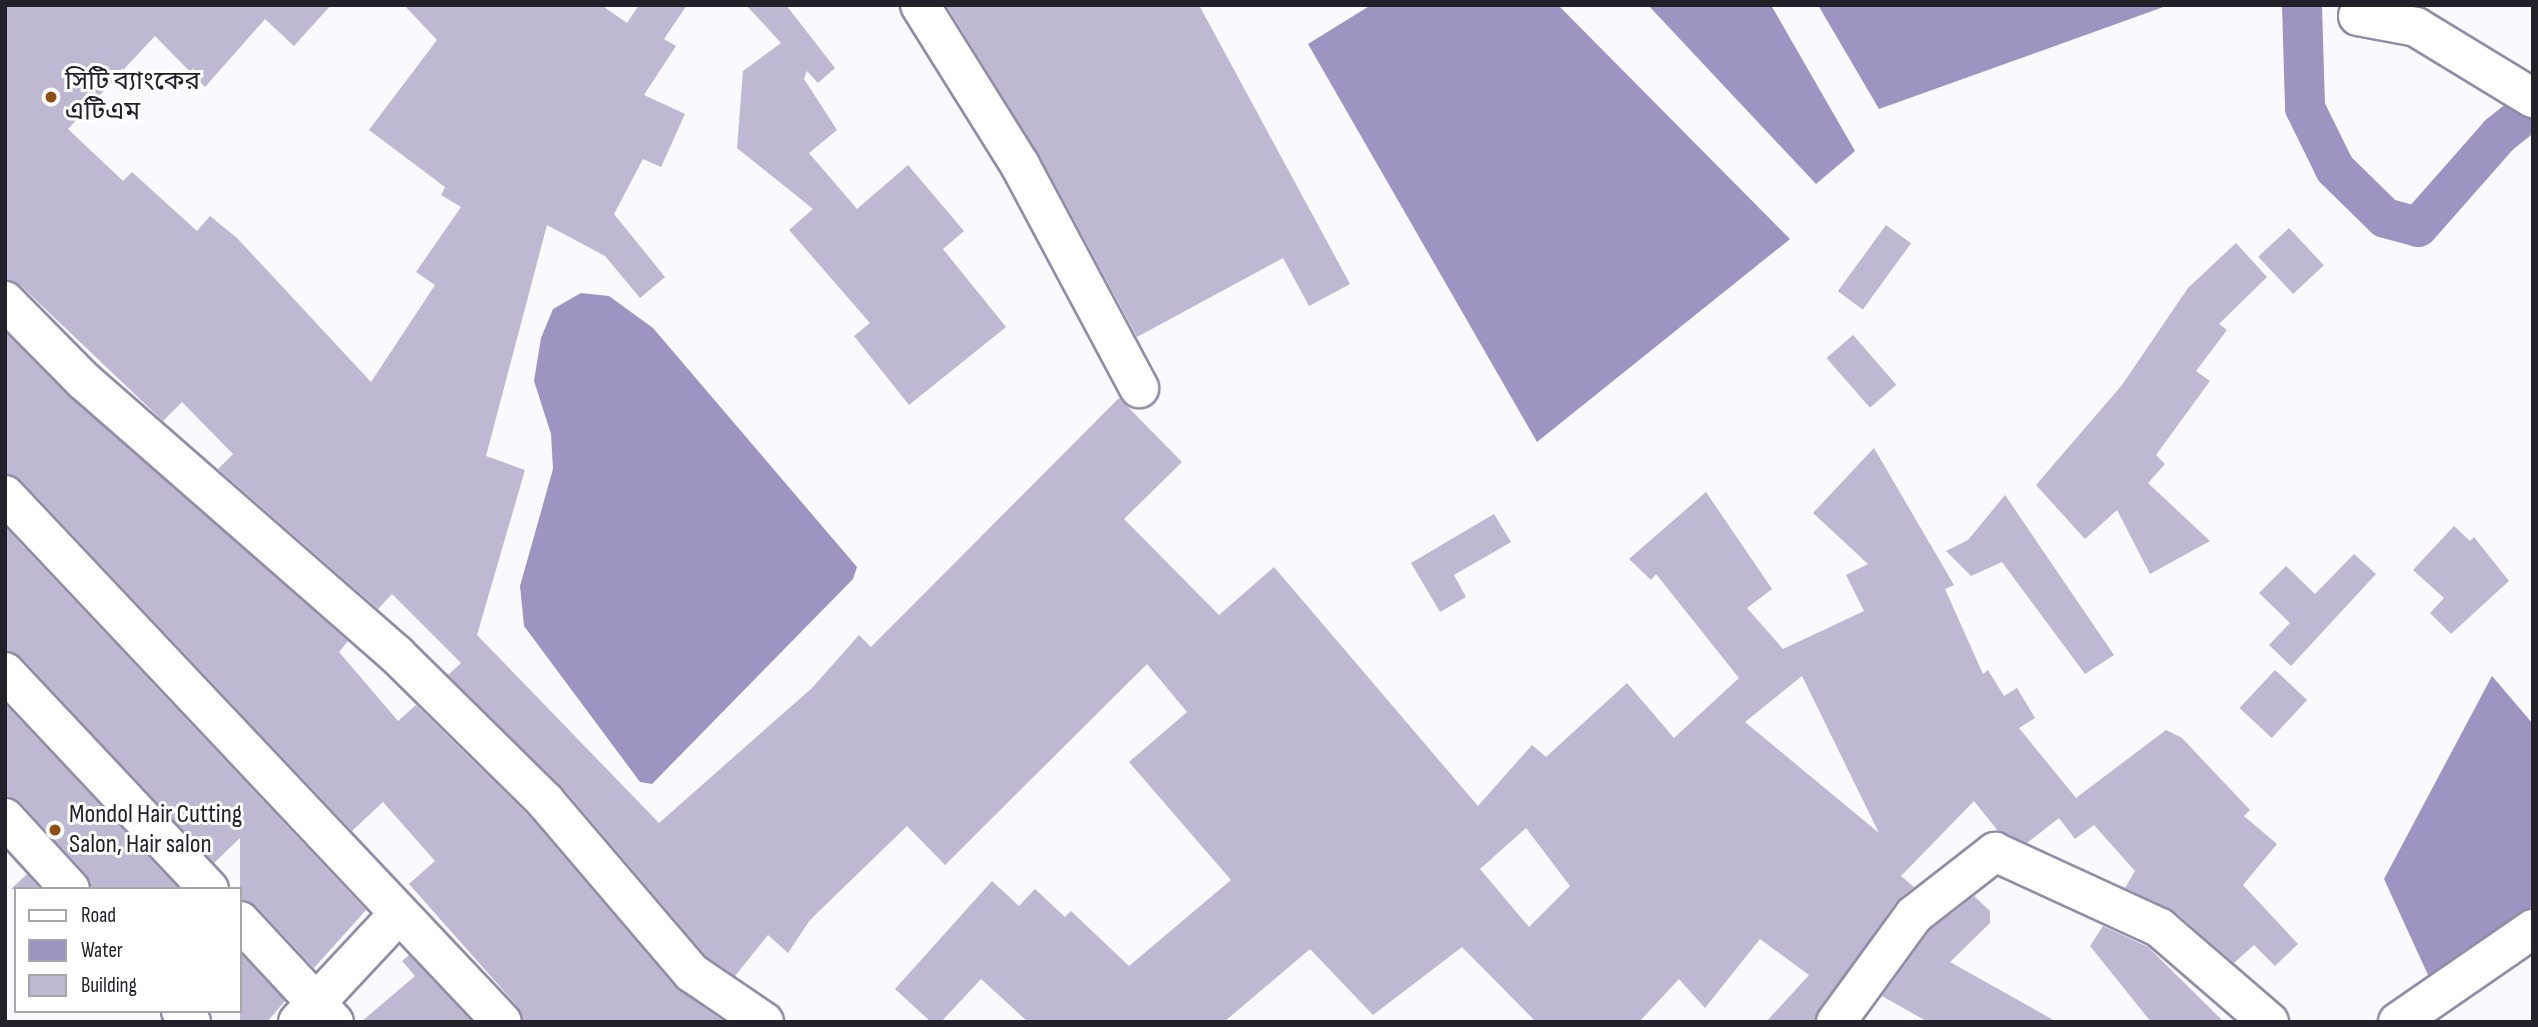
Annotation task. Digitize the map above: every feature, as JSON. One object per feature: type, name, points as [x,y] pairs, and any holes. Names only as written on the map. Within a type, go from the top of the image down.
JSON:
[{"type":"street","points":[[920,5],[1020,165],[1139,388]]},
{"type":"street","points":[[2358,16],[2416,27],[2533,98]]},
{"type":"street","points":[[5,301],[84,381],[396,654],[545,801],[692,974],[764,1022]]},
{"type":"street","points":[[5,495],[397,916],[502,1022]]},
{"type":"street","points":[[5,672],[207,887]]},
{"type":"street","points":[[5,818],[69,887]]},
{"type":"street","points":[[1836,1022],[1914,915],[1995,852],[2160,928],[2269,1022]]},
{"type":"street","points":[[242,923],[316,1015],[397,916]]},
{"type":"street","points":[[2398,1022],[2533,929]]},
{"type":"water","points":[[1371,5],[1558,5],[1790,239],[1537,442],[1308,44]]},
{"type":"water","points":[[1648,5],[1771,5],[1855,151],[1816,184]]},
{"type":"water","points":[[1818,5],[2169,5],[1879,109]]},
{"type":"water","points":[[581,293],[609,296],[653,328],[857,567],[853,579],[652,784],[640,782],[524,626],[520,586],[553,469],[551,434],[534,381],[541,338],[553,309]]},
{"type":"water","points":[[2492,676],[2533,724],[2533,905],[2434,988],[2384,879]]},
{"type":"building","points":[[5,5],[331,5],[294,46],[265,19],[205,87],[155,36],[68,129],[123,181],[132,172],[197,231],[210,216],[237,238],[371,382],[435,285],[416,272],[461,207],[441,195],[445,187],[369,130],[437,40],[404,5],[601,5],[627,23],[639,5],[687,5],[664,39],[676,46],[644,95],[685,114],[661,167],[643,159],[614,214],[665,277],[640,298],[605,256],[547,225],[486,456],[525,470],[477,635],[659,823],[812,688],[859,635],[871,647],[1119,398],[1182,462],[1124,519],[1219,615],[1274,567],[1478,806],[1532,745],[1546,757],[1627,683],[1674,738],[1739,678],[1656,574],[1651,580],[1629,559],[1706,492],[1772,589],[1747,608],[1783,649],[1864,611],[1846,575],[1868,564],[1813,513],[1874,448],[1954,585],[1945,589],[1983,674],[1988,670],[2004,696],[2017,688],[2035,718],[2019,728],[2076,798],[2166,730],[2182,738],[2250,810],[2244,816],[2277,844],[2243,885],[2298,944],[2275,966],[2254,945],[2234,963],[2174,911],[2125,888],[2135,871],[2094,825],[2075,839],[2059,818],[2027,843],[1998,831],[1974,801],[1901,876],[1914,887],[1896,902],[1814,1022],[1766,1022],[1809,975],[1760,939],[1705,1008],[1679,979],[1639,1022],[1536,1022],[1462,947],[1373,1015],[1310,949],[1224,1022],[1028,1022],[981,979],[941,1022],[931,1022],[895,989],[992,881],[1019,906],[1035,889],[1065,917],[1071,911],[1129,966],[1231,880],[1129,762],[1187,712],[1147,664],[945,865],[907,826],[810,920],[788,953],[768,935],[735,976],[707,957],[562,787],[448,675],[461,663],[392,594],[378,609],[218,469],[233,454],[182,402],[163,421],[21,286],[5,280]],"holes":[[[1802,676],[1879,833],[1745,722]],[[1526,828],[1570,886],[1529,927],[1480,869]]]},
{"type":"building","points":[[746,5],[786,5],[835,68],[818,83],[807,71],[804,79],[837,130],[809,153],[857,209],[908,165],[964,231],[943,249],[1006,327],[909,405],[854,336],[870,323],[789,230],[813,209],[737,148],[743,71],[781,43]]},
{"type":"building","points":[[946,5],[1199,5],[1350,284],[1309,306],[1283,258],[1137,337],[1039,155]]},
{"type":"building","points":[[1886,225],[1911,243],[1863,310],[1838,291]]},
{"type":"building","points":[[2289,228],[2324,265],[2293,294],[2258,257]]},
{"type":"building","points":[[2236,243],[2267,277],[2219,324],[2227,330],[2196,371],[2210,381],[2156,455],[2165,464],[2148,483],[2210,541],[2150,574],[2117,510],[2085,539],[2036,485],[2122,385],[2188,288]]},
{"type":"building","points":[[5,332],[70,397],[348,641],[339,652],[398,721],[416,705],[529,816],[675,987],[725,1022],[523,1022],[518,1007],[409,884],[435,861],[383,802],[352,831],[21,480],[5,474]]},
{"type":"building","points":[[1853,335],[1896,385],[1870,408],[1827,358]]},
{"type":"building","points":[[2005,495],[2114,655],[2085,674],[2002,562],[1971,576],[1946,551],[1968,540]]},
{"type":"building","points":[[1494,514],[1511,542],[1454,575],[1466,597],[1440,612],[1411,563]]},
{"type":"building","points":[[2454,526],[2470,541],[2474,537],[2509,581],[2451,634],[2430,613],[2444,598],[2413,570]]},
{"type":"building","points":[[5,527],[366,910],[314,968],[256,906],[242,901],[240,838],[214,863],[21,657],[5,651]]},
{"type":"building","points":[[2354,554],[2376,574],[2291,666],[2269,645],[2290,623],[2259,593],[2286,566],[2315,594]]},
{"type":"building","points":[[2275,670],[2307,700],[2272,738],[2240,708]]},
{"type":"building","points":[[5,704],[177,887],[90,887],[86,874],[21,803],[5,797]]},
{"type":"building","points":[[27,874],[38,887],[14,887],[11,889]]},
{"type":"building","points":[[1974,896],[1990,911],[1990,923],[1950,962],[2057,1022],[1928,1022],[1882,996],[1930,930]]},
{"type":"building","points":[[2103,926],[2148,947],[2224,1022],[2151,1022],[2090,946]]},
{"type":"building","points":[[242,955],[285,1001],[267,1022],[240,1022]]},
{"type":"building","points":[[409,955],[472,1022],[361,1022],[415,976],[402,961]]},
{"type":"waterway","points":[[2302,5],[2305,108],[2335,169],[2385,218],[2418,227],[2499,135],[2533,108]]},
{"type":"place","name":"সিটি ব্যাংকের এটিএম","points":[[51,97]]},
{"type":"place","name":"Mondol Hair Cutting Salon, Hair salon","points":[[55,830]]}]
